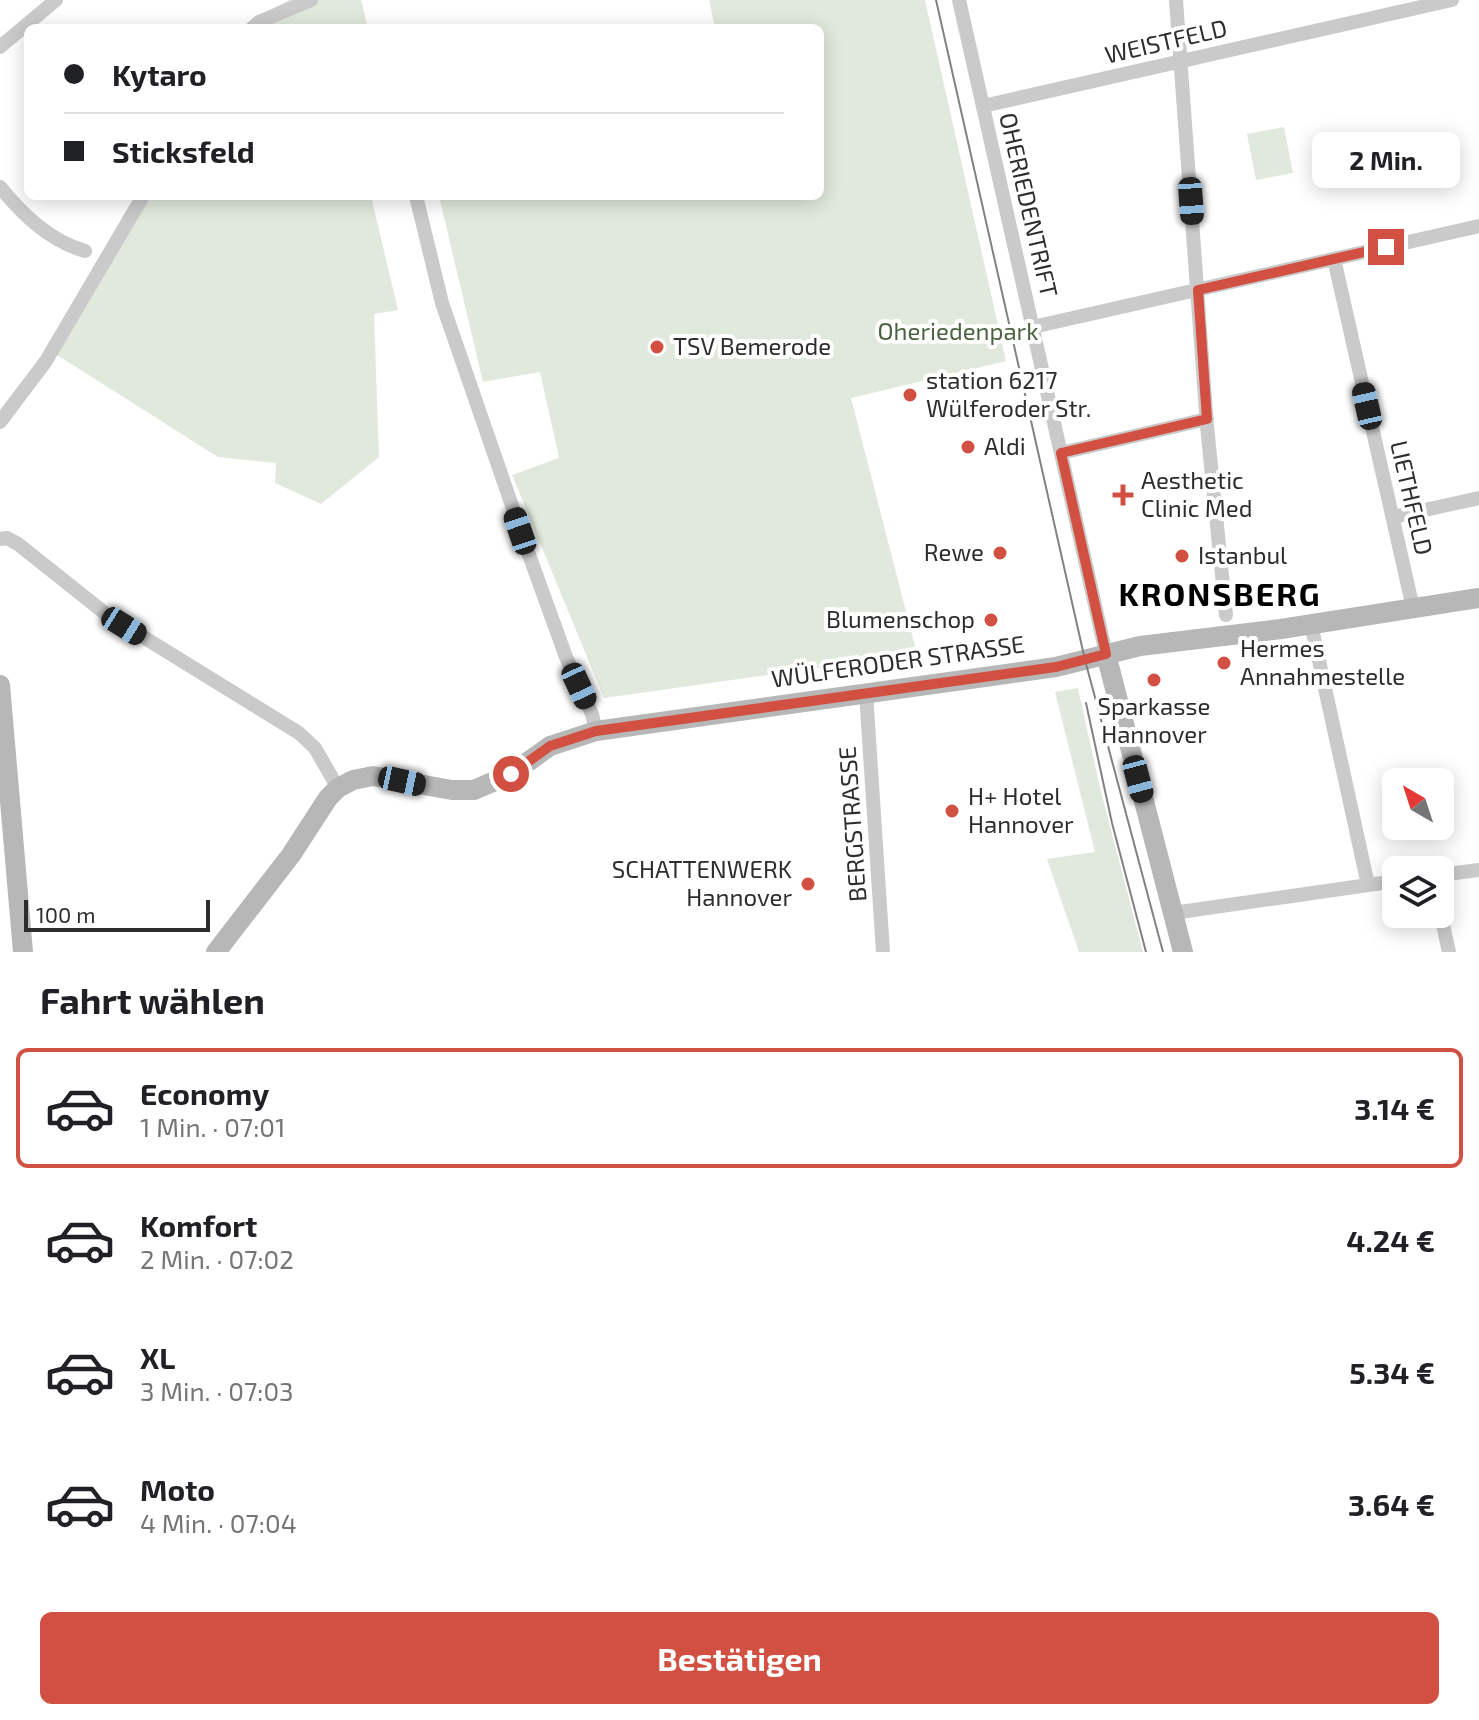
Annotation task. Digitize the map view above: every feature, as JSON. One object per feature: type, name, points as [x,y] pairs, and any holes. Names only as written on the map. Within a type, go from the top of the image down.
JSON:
[{"type":"main road","name":"WÜLFERODER STRASSE","points":[[338,788],[353,780],[373,776],[452,790],[474,790],[511,774],[550,746],[596,731],[1056,667],[1140,646],[1479,598]]},
{"type":"main road","points":[[1106,654],[1183,952]]},
{"type":"main road","points":[[1,698],[23,952]]},
{"type":"main road","points":[[216,952],[338,788]]},
{"type":"street","points":[[27,24],[56,0]]},
{"type":"street","points":[[257,24],[311,0]]},
{"type":"street","name":"OHERIEDENTRIFT","points":[[959,0],[1106,654]]},
{"type":"street","points":[[1176,0],[1207,419],[1226,615]]},
{"type":"street","name":"WEISTFELD","points":[[983,106],[1452,0]]},
{"type":"street","points":[[0,47],[24,27]]},
{"type":"street","points":[[0,187],[19,210],[38,226],[71,247],[85,251]]},
{"type":"street","points":[[0,422],[46,361],[141,200]]},
{"type":"street","points":[[417,200],[442,303],[566,657],[592,714],[596,731]]},
{"type":"street","points":[[1033,327],[1479,226]]},
{"type":"street","name":"LIETHFELD","points":[[1334,259],[1413,608]]},
{"type":"street","points":[[1061,453],[1207,419]]},
{"type":"street","points":[[1393,517],[1479,498]]},
{"type":"street","points":[[0,539],[7,538],[18,544],[106,614],[299,733],[315,748],[338,788]]},
{"type":"street","points":[[1311,624],[1368,885]]},
{"type":"street","name":"BERGSTRASSE","points":[[866,693],[883,952]]},
{"type":"street","points":[[1454,873],[1479,870]]},
{"type":"street","points":[[1173,913],[1382,883]]},
{"type":"street","points":[[1444,928],[1449,952]]},
{"type":"green space","points":[[289,0],[361,0],[367,24],[249,24]]},
{"type":"green space","name":"TSV Bemerode","points":[[709,0],[925,0],[1006,361],[851,398],[917,654],[604,698],[512,475],[559,458],[540,372],[483,382],[440,200],[824,200],[824,24],[714,24]]},
{"type":"green space","points":[[1284,127],[1293,173],[1256,180],[1247,134]]},
{"type":"green space","points":[[136,200],[372,200],[398,310],[374,314],[379,457],[321,504],[275,483],[276,463],[218,457],[46,348]]},
{"type":"green space","points":[[1078,688],[1100,788],[1143,952],[1079,952],[1047,859],[1095,852],[1055,692]]},
{"type":"tram line","points":[[936,0],[1085,660],[1163,952]]},
{"type":"tram line","points":[[1086,703],[1112,823],[1146,952]]},
{"type":"place","name":"TSV Bemerode","points":[[657,347]]},
{"type":"place","name":"station 6217 Wülferoder Str.","points":[[910,395]]},
{"type":"place","name":"Aldi","points":[[968,447]]},
{"type":"place","name":"Aesthetic Clinic Med","points":[[1123,495]]},
{"type":"place","name":"Rewe","points":[[1000,553]]},
{"type":"place","name":"Istanbul","points":[[1182,556]]},
{"type":"place","name":"Blumenschop","points":[[991,620]]},
{"type":"place","name":"Hermes Annahmestelle","points":[[1224,663]]},
{"type":"place","name":"Sparkasse Hannover","points":[[1154,680]]},
{"type":"place","name":"H+ Hotel Hannover","points":[[952,811]]},
{"type":"place","name":"SCHATTENWERK Hannover","points":[[808,884]]},
{"type":"district","name":"KRONSBERG","points":[[1220,595]]},
{"type":"route","points":[[511,774],[550,746],[596,731],[1056,667],[1106,654],[1061,453],[1207,419],[1198,290],[1386,247]]},
{"type":"park label","name":"Oheriedenpark","points":[[958,332]]}]
